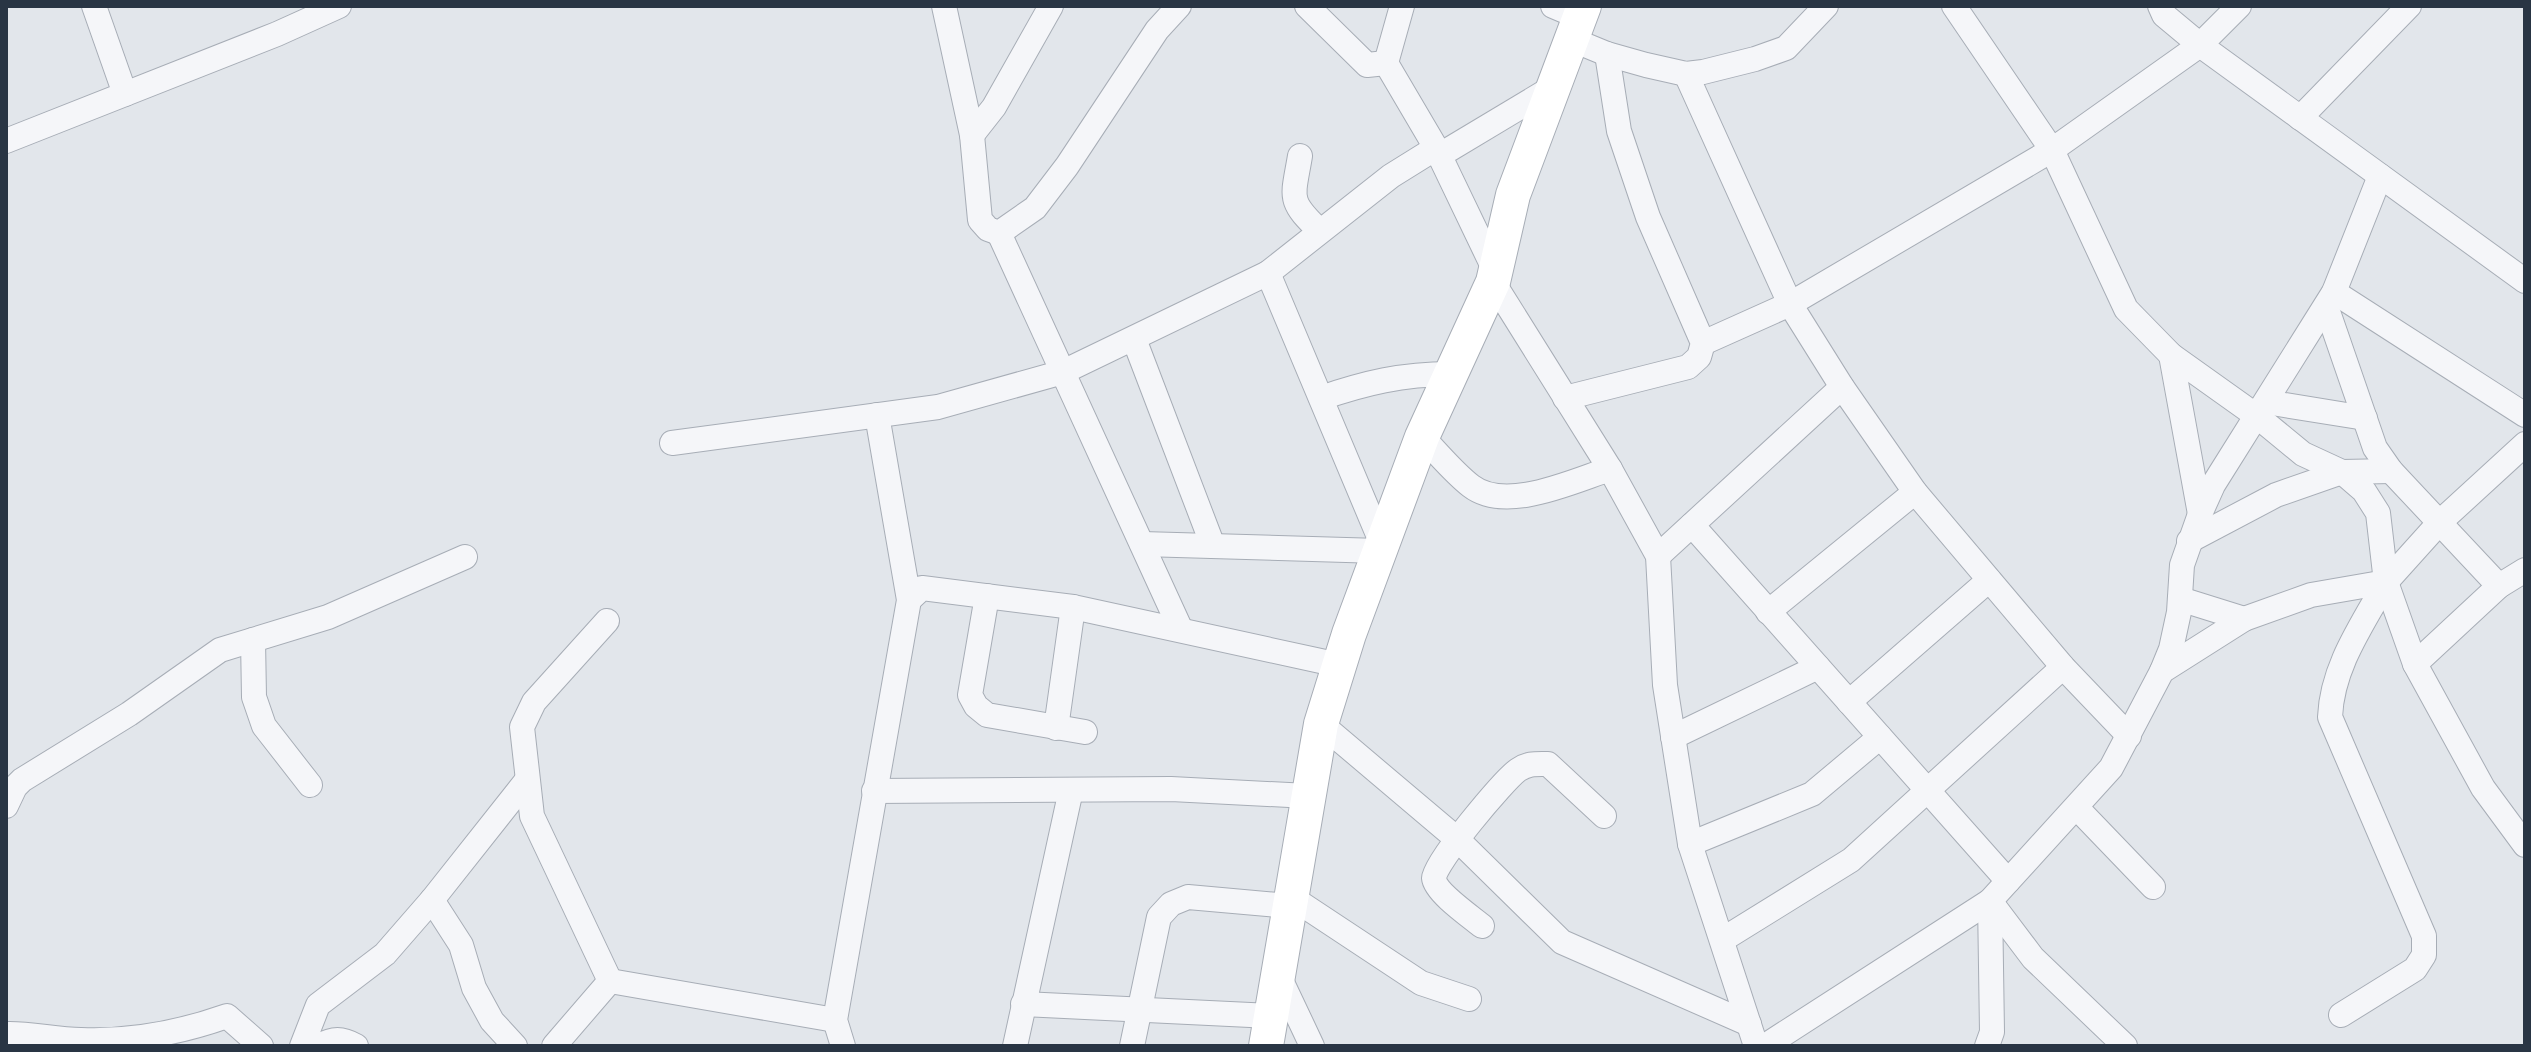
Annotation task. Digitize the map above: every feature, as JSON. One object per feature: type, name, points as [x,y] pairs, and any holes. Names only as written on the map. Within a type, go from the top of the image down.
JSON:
[{"type":"street","points":[[94,6],[125,94]]},
{"type":"street","points":[[6,141],[339,6]]},
{"type":"street","points":[[944,6],[972,135],[980,220],[988,229],[999,233],[1181,630]]},
{"type":"street","points":[[972,135],[994,107],[1051,6]]},
{"type":"street","points":[[999,233],[1035,208],[1067,166],[1157,30],[1179,6]]},
{"type":"street","points":[[1307,6],[1367,65],[1386,63]]},
{"type":"street","points":[[1402,6],[1386,63],[1438,151],[1494,277],[1610,469],[1658,556],[1665,685],[1690,844],[1752,1035]]},
{"type":"street","points":[[1572,17],[1607,54],[1686,74],[1731,66],[1786,48],[1826,6]]},
{"type":"street","points":[[1954,6],[2052,150],[2126,309],[2171,355],[2262,409],[2303,454],[2342,472],[2364,491],[2378,513],[2386,582],[2415,664],[2483,788],[2525,845]]},
{"type":"street","points":[[2160,6],[2164,15],[2200,45],[2525,281]]},
{"type":"street","points":[[1703,343],[1790,304],[2052,150],[2200,45],[2239,6]]},
{"type":"street","points":[[2300,118],[2409,6]]},
{"type":"street","points":[[1023,1004],[1138,1009],[1268,1031],[1321,724],[1339,665],[1422,437],[1494,277],[1513,195],[1555,86],[1572,17]]},
{"type":"street","points":[[1565,398],[1688,367],[1699,357],[1703,343],[1648,217],[1619,131],[1607,54]]},
{"type":"street","points":[[1686,74],[1790,304],[1842,387],[1915,492],[2063,667],[2129,736]]},
{"type":"street","points":[[672,443],[938,407],[1063,372],[1268,273],[1391,176],[1555,86]]},
{"type":"street","points":[[1300,156],[1293,197],[1303,215],[1320,231]]},
{"type":"street","points":[[1765,1046],[1990,901],[2111,768],[2162,671],[2176,630],[2182,565],[2213,485],[2330,299],[2380,176]]},
{"type":"street","points":[[1268,273],[1381,548]]},
{"type":"street","points":[[2330,299],[2525,415]]},
{"type":"street","points":[[2330,299],[2375,448],[2391,471],[2440,522],[2516,581],[2415,664]]},
{"type":"street","points":[[1134,339],[1213,546]]},
{"type":"street","points":[[2171,355],[2200,514]]},
{"type":"street","points":[[1321,398],[1359,385],[1410,374],[1450,374]]},
{"type":"street","points":[[1658,556],[1842,387]]},
{"type":"street","points":[[2262,409],[2365,418]]},
{"type":"street","points":[[843,1046],[835,1020],[909,600],[877,415]]},
{"type":"street","points":[[1422,437],[1473,488],[1500,497],[1525,496],[1610,469]]},
{"type":"street","points":[[2341,1015],[2415,969],[2424,955],[2424,936],[2330,717],[2331,694],[2338,670],[2386,582],[2440,522],[2525,444]]},
{"type":"street","points":[[2189,541],[2276,495],[2342,472],[2391,471]]},
{"type":"street","points":[[1768,612],[1915,492]]},
{"type":"street","points":[[1692,525],[2008,881]]},
{"type":"street","points":[[1142,544],[1381,548]]},
{"type":"street","points":[[6,806],[22,780],[129,714],[220,650],[367,602],[465,557]]},
{"type":"street","points":[[1849,702],[1989,580]]},
{"type":"street","points":[[2162,671],[2244,619],[2311,595],[2386,582]]},
{"type":"street","points":[[909,600],[922,588],[1073,607],[1339,665]]},
{"type":"street","points":[[987,596],[970,695],[976,706],[987,715],[1085,732]]},
{"type":"street","points":[[2180,599],[2244,619]]},
{"type":"street","points":[[1056,728],[1073,607]]},
{"type":"street","points":[[607,621],[534,702],[522,727],[532,816],[610,981]]},
{"type":"street","points":[[253,640],[254,697],[264,726],[310,785]]},
{"type":"street","points":[[1673,737],[1818,667]]},
{"type":"street","points":[[1722,940],[1851,860],[2063,667]]},
{"type":"street","points":[[1321,724],[1457,839],[1562,942],[1752,1035]]},
{"type":"street","points":[[1690,844],[1812,794],[1880,737]]},
{"type":"street","points":[[1482,926],[1438,888],[1434,877],[1438,865],[1457,839],[1516,771],[1530,764],[1548,764],[1604,816]]},
{"type":"street","points":[[302,1046],[318,1005],[385,954],[527,780]]},
{"type":"street","points":[[874,791],[1171,789],[1308,796]]},
{"type":"street","points":[[1015,1046],[1071,790]]},
{"type":"street","points":[[2077,808],[2153,887]]},
{"type":"street","points":[[1132,1046],[1159,917],[1171,904],[1188,897],[1290,902],[1421,983],[1469,999]]},
{"type":"street","points":[[432,900],[461,945],[474,988],[492,1021],[515,1046]]},
{"type":"street","points":[[1987,1046],[1992,1032],[1990,901]]},
{"type":"street","points":[[1990,901],[2033,958],[2125,1046]]},
{"type":"street","points":[[1278,974],[1312,1046]]},
{"type":"street","points":[[610,981],[835,1020]]},
{"type":"street","points":[[554,1046],[610,981]]},
{"type":"street","points":[[6,1034],[83,1041],[125,1040],[165,1036],[227,1016],[261,1046]]},
{"type":"street","points":[[319,1046],[337,1039],[345,1039],[356,1046]]}]
